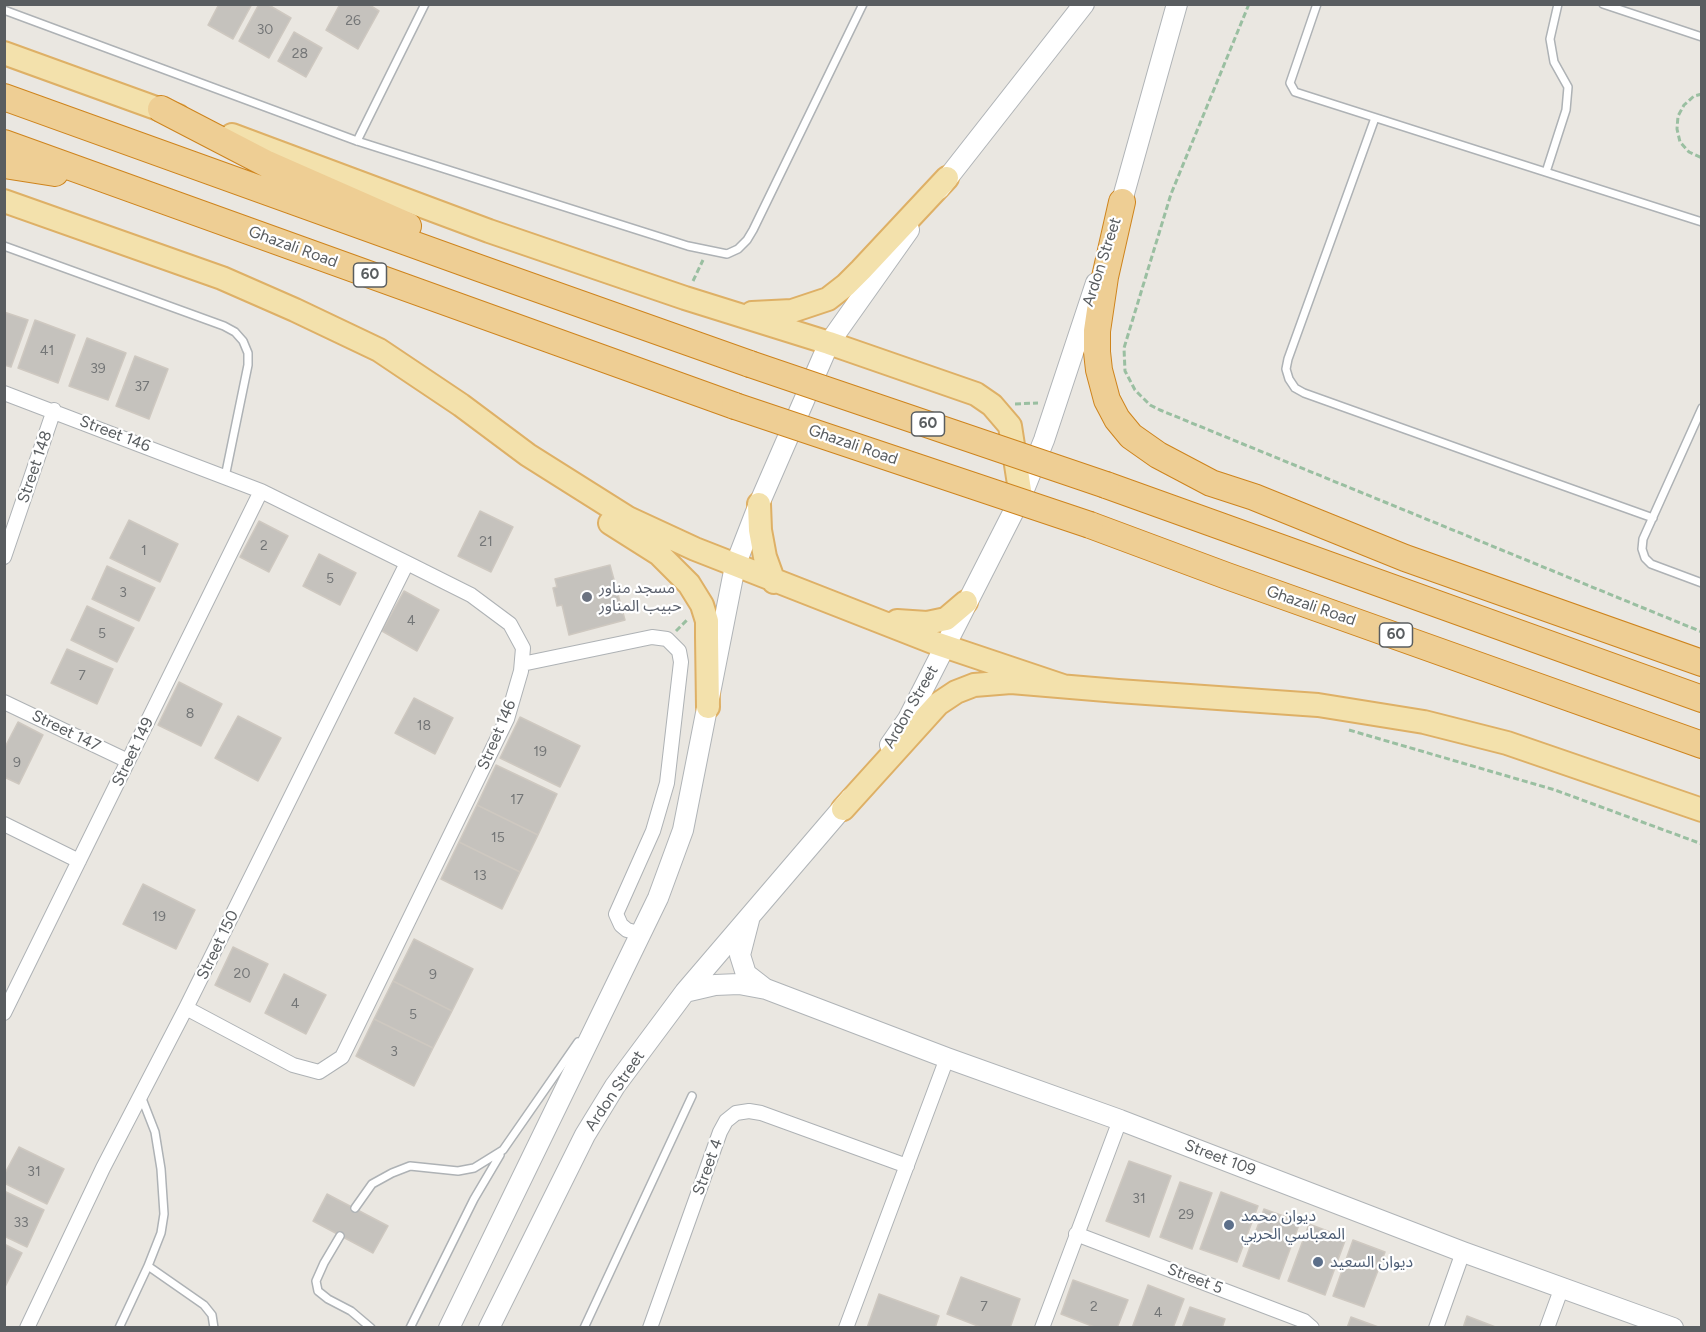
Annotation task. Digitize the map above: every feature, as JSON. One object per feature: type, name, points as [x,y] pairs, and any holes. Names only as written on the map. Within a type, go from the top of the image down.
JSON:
[{"type":"highway","name":"60","points":[[4,97],[750,364],[1106,484],[1701,699]]},
{"type":"highway","points":[[161,109],[267,164],[603,312]]},
{"type":"highway","name":"Ghazali Road","points":[[4,143],[735,406],[1090,525],[1701,745]]},
{"type":"highway","points":[[4,165],[113,183]]},
{"type":"highway","points":[[1122,202],[1105,277],[1097,331],[1097,352],[1107,400],[1117,419],[1131,436],[1158,455],[1211,483],[1405,558],[1701,662]]},
{"type":"main road","points":[[448,1328],[658,898],[683,830],[735,566],[759,504],[829,343],[947,178],[1084,4]]},
{"type":"main road","name":"Ardon Street","points":[[489,1328],[585,1135],[615,1086],[685,992],[843,809],[908,719],[1021,497],[1048,430],[1122,202],[1177,4]]},
{"type":"main road","points":[[4,53],[489,231],[976,394],[992,405],[1010,426],[1021,497]]},
{"type":"main road","points":[[714,306],[755,314],[792,311],[828,299],[854,278],[947,178]]},
{"type":"main road","points":[[4,201],[222,278],[296,310],[380,350],[461,405],[528,455],[593,512],[659,554],[689,584],[702,605],[707,621],[708,706]]},
{"type":"main road","points":[[528,455],[628,518],[735,566],[945,647],[1063,686]]},
{"type":"main road","points":[[759,504],[764,548],[774,582]]},
{"type":"main road","points":[[857,614],[908,623],[927,623],[945,619],[966,602]]},
{"type":"main road","points":[[843,809],[938,704],[956,692],[974,685],[1011,682],[1118,692],[1318,705],[1424,722],[1507,743],[1701,810]]},
{"type":"main road","name":"Street 109","points":[[751,914],[740,955],[746,974],[766,989]]},
{"type":"main road","name":"Street 109","points":[[685,992],[715,984],[740,984],[766,989],[947,1058],[1120,1120],[1463,1252],[1673,1328]]},
{"type":"street","name":"Street 146","points":[[4,393],[54,410],[261,491],[471,595],[510,624],[523,648],[522,664],[507,719],[342,1056],[319,1072],[293,1065],[186,1008]]},
{"type":"street","name":"Street 148","points":[[4,557],[54,410]]},
{"type":"street","name":"Street 149","points":[[4,1013],[261,491]]},
{"type":"street","name":"Street 150","points":[[27,1328],[103,1168],[186,1008],[407,563]]},
{"type":"street","points":[[522,664],[652,637],[667,639],[679,651],[681,662],[666,783],[652,831],[616,914],[621,925],[627,930],[642,934]]},
{"type":"street","name":"Street 147","points":[[4,702],[128,761]]},
{"type":"street","points":[[4,824],[79,861]]},
{"type":"street","points":[[846,1328],[947,1058]]},
{"type":"street","name":"Street 4","points":[[650,1328],[720,1132],[726,1121],[736,1113],[749,1111],[761,1113],[907,1166]]},
{"type":"street","points":[[1042,1328],[1120,1120]]},
{"type":"street","name":"Street 5","points":[[1076,1234],[1304,1321],[1312,1328]]},
{"type":"street","points":[[1436,1328],[1463,1252]]},
{"type":"street","points":[[1547,1328],[1562,1287]]},
{"type":"lane","points":[[357,141],[425,4]]},
{"type":"lane","points":[[4,10],[357,141],[550,204],[688,246],[727,254],[738,249],[747,240],[863,4]]},
{"type":"lane","points":[[1317,4],[1290,83],[1292,89],[1300,95],[1701,222]]},
{"type":"lane","points":[[1546,172],[1566,110],[1568,87],[1554,62],[1550,39],[1558,4]]},
{"type":"lane","points":[[1603,4],[1701,37]]},
{"type":"lane","points":[[1375,118],[1288,359],[1286,369],[1295,388],[1653,518]]},
{"type":"lane","points":[[4,246],[235,332],[245,347],[248,365],[225,477]]},
{"type":"lane","points":[[1701,408],[1643,539],[1642,549],[1645,558],[1659,567],[1701,583]]},
{"type":"lane","points":[[410,1328],[474,1199],[503,1150],[614,991]]},
{"type":"lane","points":[[119,1328],[148,1266],[161,1233],[164,1214],[161,1168],[155,1132],[141,1096]]},
{"type":"lane","points":[[584,1328],[692,1096]]},
{"type":"lane","points":[[355,1208],[372,1184],[392,1173],[410,1166],[458,1171],[474,1168],[503,1150]]},
{"type":"lane","points":[[340,1236],[316,1281],[318,1291],[351,1311],[372,1328]]},
{"type":"lane","points":[[148,1266],[204,1305],[212,1315],[214,1328]]},
{"type":"path","points":[[1701,94],[1694,96],[1684,105],[1678,116],[1677,129],[1680,142],[1689,152],[1701,158]]},
{"type":"path","points":[[685,297],[708,250]]},
{"type":"path","points":[[1349,730],[1555,790],[1701,843]]},
{"type":"building","points":[[219,4],[252,4],[233,39],[208,25]]},
{"type":"building","points":[[259,4],[267,4],[291,18],[269,58],[239,41]]},
{"type":"building","points":[[340,4],[368,4],[379,11],[358,49],[326,30]]},
{"type":"building","points":[[294,32],[322,48],[306,77],[278,61]]},
{"type":"building","points":[[4,312],[28,320],[11,367],[4,365]]},
{"type":"building","points":[[35,320],[75,335],[58,383],[18,368]]},
{"type":"building","points":[[87,338],[126,353],[108,400],[69,386]]},
{"type":"building","points":[[135,356],[168,369],[149,419],[116,406]]},
{"type":"building","points":[[480,511],[513,527],[491,572],[458,556]]},
{"type":"building","points":[[129,520],[178,544],[160,582],[110,558]]},
{"type":"building","points":[[259,521],[288,536],[269,572],[240,557]]},
{"type":"building","points":[[319,554],[356,573],[340,605],[303,586]]},
{"type":"building","name":"مسجد مناور حبيب المناور","points":[[610,565],[625,620],[569,635],[562,605],[557,606],[553,588],[557,587],[555,579]]},
{"type":"building","points":[[107,566],[155,588],[139,621],[92,599]]},
{"type":"building","points":[[404,591],[439,610],[417,651],[382,631]]},
{"type":"building","points":[[87,606],[134,628],[117,662],[71,640]]},
{"type":"building","points":[[67,649],[113,669],[97,704],[51,683]]},
{"type":"building","points":[[179,682],[222,704],[201,746],[158,725]]},
{"type":"building","points":[[414,698],[453,718],[435,754],[395,733]]},
{"type":"building","points":[[238,716],[281,738],[258,781],[215,758]]},
{"type":"building","points":[[520,717],[580,746],[560,787],[500,758]]},
{"type":"building","points":[[18,722],[43,735],[19,784],[4,777],[4,749]]},
{"type":"building","points":[[496,765],[557,794],[538,835],[477,805]]},
{"type":"building","points":[[477,805],[538,835],[520,872],[459,842]]},
{"type":"building","points":[[459,842],[520,872],[502,909],[441,879]]},
{"type":"building","points":[[143,884],[195,910],[176,949],[123,924]]},
{"type":"building","points":[[414,939],[473,969],[452,1011],[393,981]]},
{"type":"building","points":[[233,947],[268,964],[250,1002],[215,985]]},
{"type":"building","points":[[284,974],[326,995],[306,1034],[265,1013]]},
{"type":"building","points":[[393,981],[452,1011],[433,1048],[374,1019]]},
{"type":"building","points":[[374,1019],[433,1048],[414,1086],[356,1056]]},
{"type":"building","points":[[19,1147],[64,1169],[47,1204],[4,1183],[4,1175]]},
{"type":"building","points":[[1129,1161],[1171,1176],[1149,1237],[1106,1221]]},
{"type":"building","points":[[1180,1182],[1212,1193],[1192,1249],[1160,1237]]},
{"type":"building","points":[[4,1191],[44,1210],[27,1247],[4,1236]]},
{"type":"building","points":[[1221,1192],[1258,1206],[1237,1262],[1200,1249]]},
{"type":"building","points":[[327,1194],[388,1226],[373,1253],[313,1221]]},
{"type":"building","points":[[1264,1209],[1300,1222],[1279,1279],[1243,1266]]},
{"type":"building","points":[[1309,1224],[1346,1238],[1325,1295],[1288,1281]]},
{"type":"building","points":[[1353,1240],[1385,1252],[1364,1307],[1333,1296]]},
{"type":"building","points":[[4,1244],[22,1253],[4,1289]]},
{"type":"building","points":[[961,1277],[1020,1299],[1010,1328],[983,1328],[947,1314]]},
{"type":"building","points":[[1073,1280],[1128,1300],[1117,1328],[1097,1328],[1061,1314]]},
{"type":"building","points":[[1148,1285],[1184,1299],[1173,1328],[1132,1328]]},
{"type":"building","points":[[879,1294],[939,1316],[935,1328],[867,1328]]},
{"type":"building","points":[[1190,1307],[1225,1319],[1222,1328],[1182,1328]]},
{"type":"building","points":[[1467,1316],[1498,1328],[1463,1328]]},
{"type":"building","points":[[1351,1317],[1381,1328],[1347,1328]]},
{"type":"place","name":"مسجد مناور حبيب المناور","points":[[587,597]]},
{"type":"place","name":"ديوان محمد المعباسي الحربي","points":[[1229,1225]]},
{"type":"place","name":"ديوان السعيد","points":[[1318,1262]]}]
